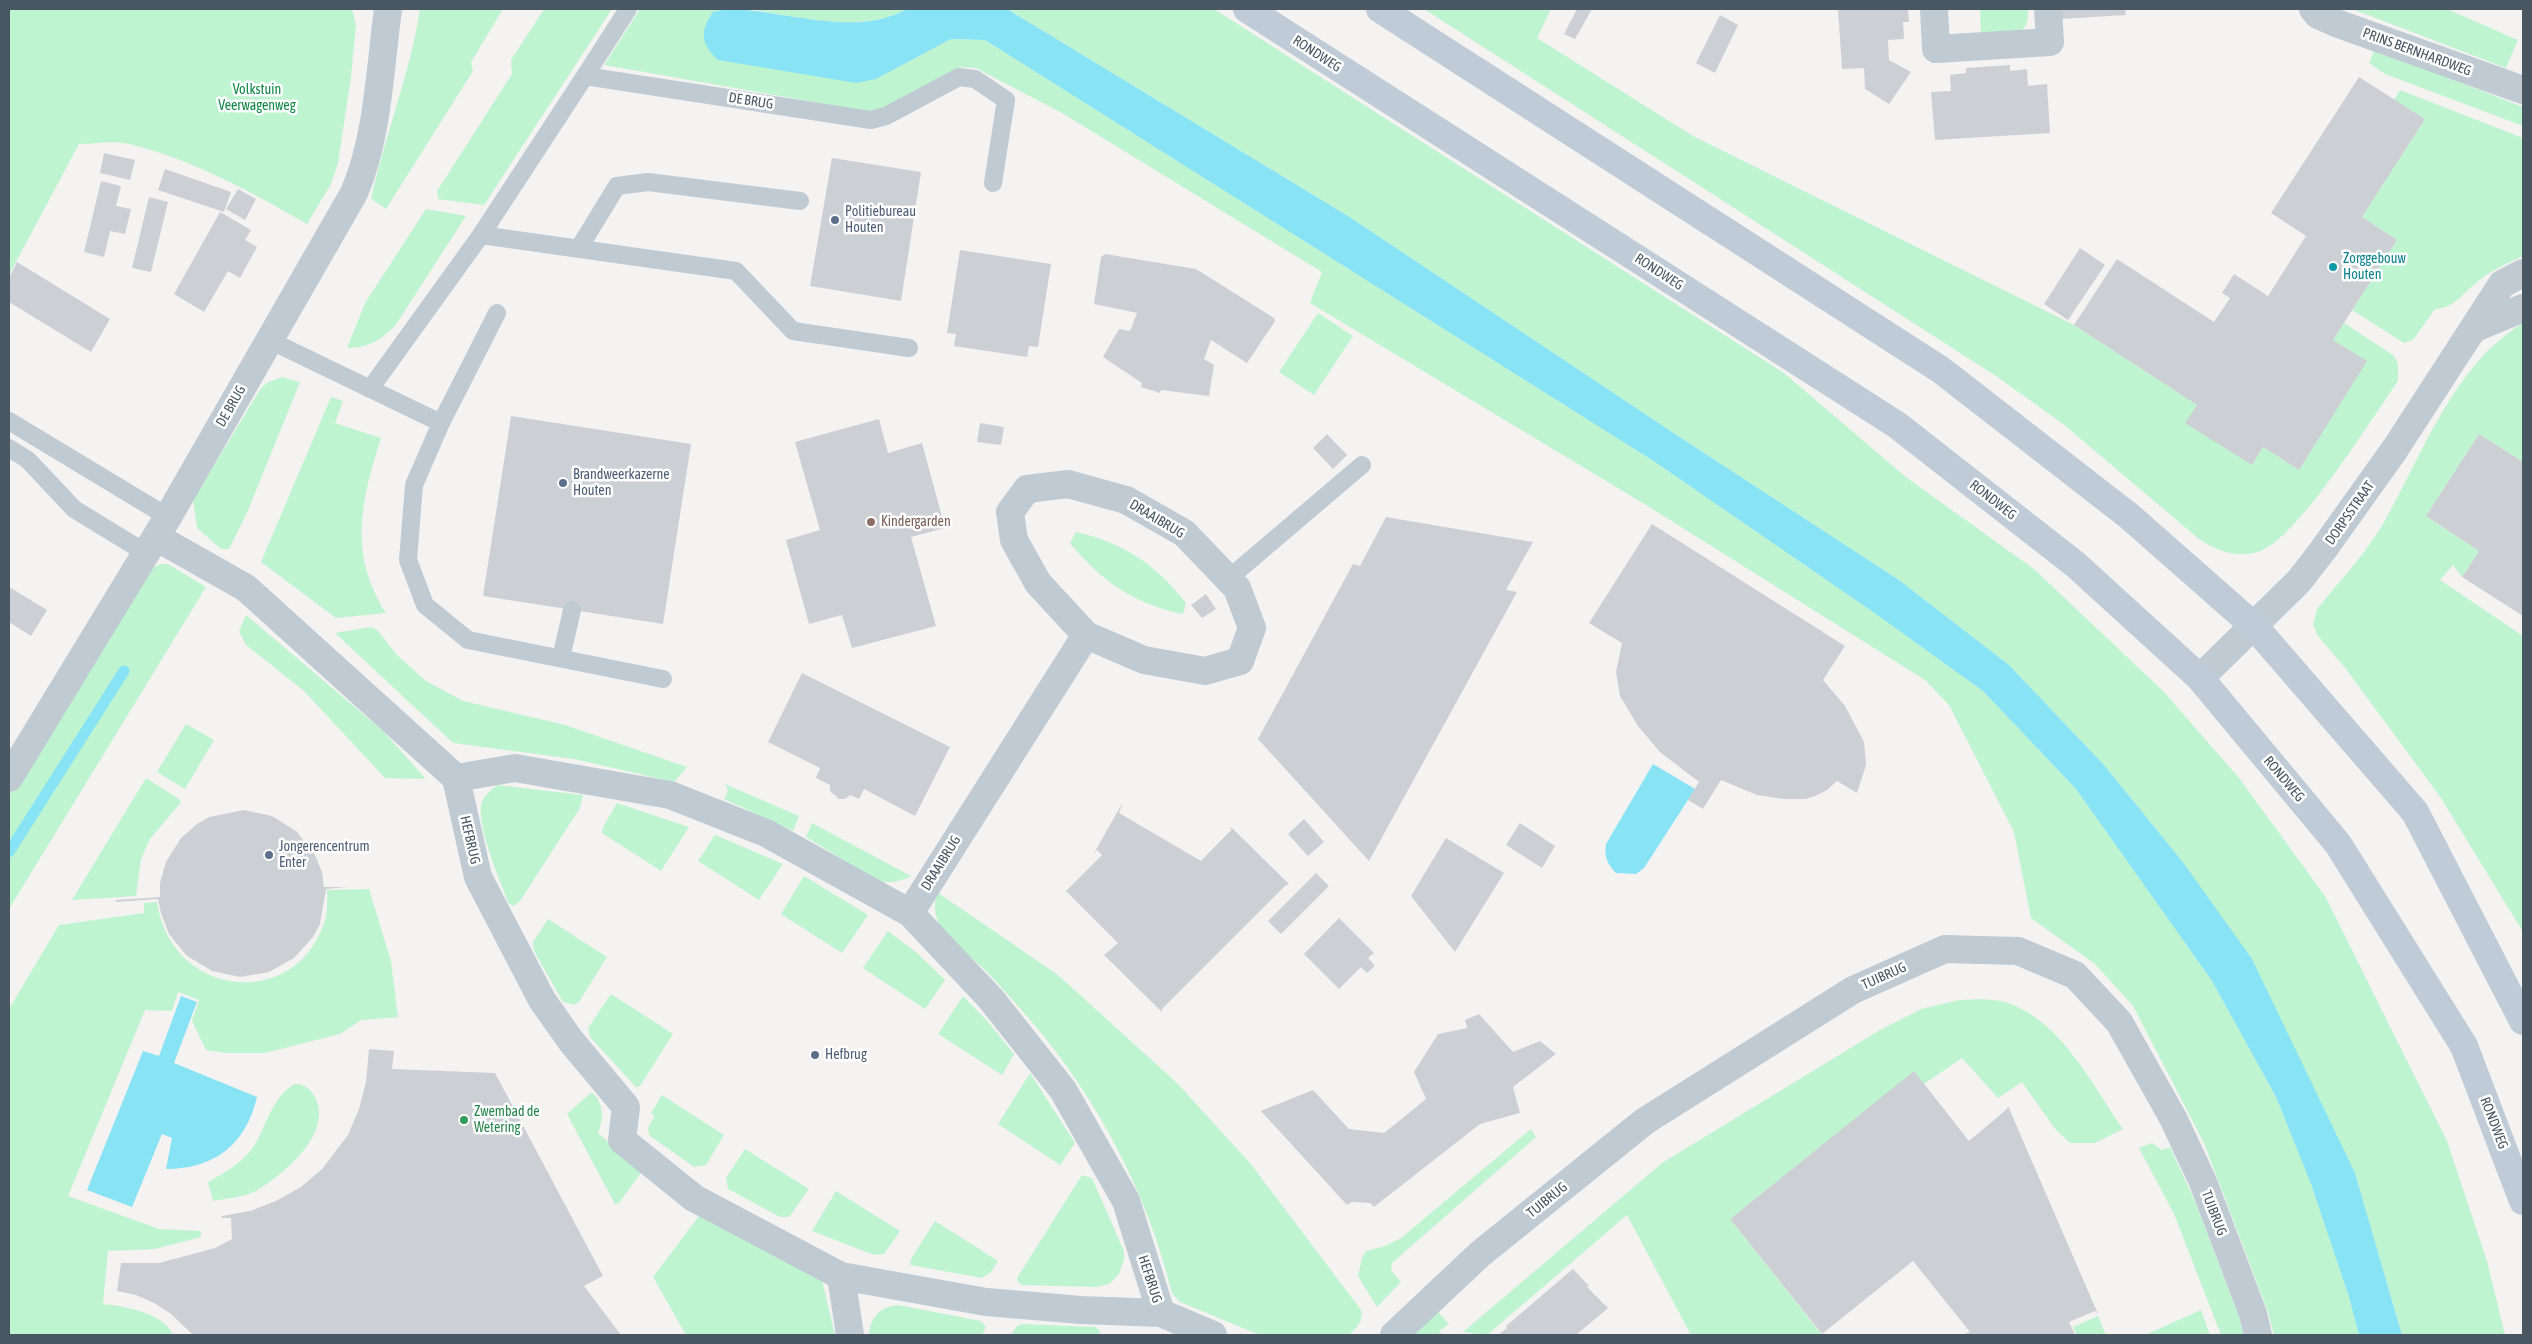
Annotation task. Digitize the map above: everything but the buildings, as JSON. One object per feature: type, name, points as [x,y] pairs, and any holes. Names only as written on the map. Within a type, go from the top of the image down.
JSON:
[{"type":"main road","name":"RONDWEG","points":[[1247,9],[1897,424],[2076,565],[2200,678],[2338,844],[2464,1046],[2523,1201]]},
{"type":"main road","points":[[1380,9],[1941,370],[2129,516],[2254,626],[2414,812],[2523,1021]]},
{"type":"street","name":"DE BRUG","points":[[10,773],[157,536],[354,194],[364,172],[371,137],[388,9]]},
{"type":"street","points":[[1934,9],[1936,49],[2050,42],[2048,9]]},
{"type":"street","name":"PRINS BERNHARDWEG","points":[[2313,9],[2318,15],[2336,23],[2523,90]]},
{"type":"street","name":"DORPSSTRAAT","points":[[2200,678],[2298,581],[2323,550],[2395,449],[2502,284],[2523,273]]},
{"type":"street","points":[[2475,328],[2523,308]]},
{"type":"street","name":"DRAAIBRUG","points":[[1068,484],[1126,500],[1184,533],[1237,588],[1252,628],[1240,661],[1205,671],[1144,660],[1086,635],[1038,583],[1014,540],[1010,512],[1027,488],[1068,484]]},
{"type":"street","points":[[157,536],[246,588],[456,778]]},
{"type":"street","name":"DRAAIBRUG","points":[[910,913],[1086,635]]},
{"type":"street","name":"HEFBRUG","points":[[515,768],[670,795],[766,833],[910,913],[991,999],[1063,1090],[1126,1201],[1161,1313],[1014,1305],[841,1276],[694,1198],[622,1140],[626,1107],[571,1041],[542,1000],[478,877],[456,778],[515,768]]},
{"type":"street","name":"TUIBRUG","points":[[1394,1335],[1480,1254],[1645,1121],[1853,990],[1945,949],[1957,949],[2018,951],[2076,976],[2119,1022],[2173,1118],[2203,1182],[2253,1314],[2258,1335]]},
{"type":"street","points":[[841,1276],[850,1335]]},
{"type":"street","points":[[1161,1313],[1214,1335]]},
{"type":"lane","points":[[370,389],[481,235],[628,9]]},
{"type":"lane","name":"DE BRUG","points":[[585,76],[872,120],[886,116],[959,77],[975,79],[1006,100],[993,183]]},
{"type":"lane","points":[[579,248],[617,186],[648,182],[800,201]]},
{"type":"lane","points":[[481,235],[736,271],[793,331],[908,348]]},
{"type":"lane","points":[[497,313],[441,423],[414,485],[408,560],[425,605],[468,640],[663,679]]},
{"type":"lane","points":[[269,340],[441,423]]},
{"type":"lane","points":[[9,421],[157,536]]},
{"type":"lane","points":[[9,448],[28,460],[74,509],[157,536]]},
{"type":"lane","points":[[1228,579],[1362,465]]},
{"type":"lane","points":[[561,658],[572,610]]},
{"type":"green space","name":"Volkstuin Veerwagenweg","points":[[9,9],[352,9],[356,25],[351,77],[338,163],[331,184],[307,224],[243,189],[176,158],[123,143],[79,144],[9,275]]},
{"type":"green space","points":[[420,9],[503,9],[471,62],[473,71],[386,209],[371,199],[404,81]]},
{"type":"green space","points":[[544,9],[612,9],[484,205],[438,199],[437,191],[512,74],[511,60]]},
{"type":"green space","points":[[640,9],[726,9],[713,12],[876,79],[951,39],[985,40],[1655,462],[1873,612],[1983,691],[2076,789],[2212,981],[2276,1097],[2311,1184],[2349,1297],[2359,1335],[2274,1335],[2268,1312],[2204,1143],[2133,1006],[2095,964],[2031,918],[2014,832],[1949,705],[1925,680],[1646,505],[1310,303],[1322,272],[1062,113],[976,68],[962,67],[882,109],[871,112],[604,65]]},
{"type":"green space","points":[[747,9],[907,9],[889,17],[849,22],[807,19]]},
{"type":"green space","points":[[1007,9],[1214,9],[1784,373],[1907,478],[2034,569],[2164,692],[2239,778],[2325,896],[2447,1141],[2487,1261],[2505,1335],[2402,1335],[2355,1173],[2182,861],[2104,765],[2009,665],[1899,580],[1675,434],[1348,216]]},
{"type":"green space","points":[[1424,9],[1551,9],[1537,38],[1693,136],[2074,325],[2197,405],[2186,423],[2252,465],[2263,447],[2299,470],[2366,361],[2333,340],[2344,323],[2393,355],[2398,363],[2398,381],[2334,475],[2294,524],[2276,541],[2260,551],[2236,554],[2220,550],[2199,539],[2063,424],[1996,376]]},
{"type":"green space","points":[[1980,9],[2028,9],[2027,22],[2019,32],[1981,34]]},
{"type":"green space","points":[[2352,9],[2447,9],[2518,40],[2506,68]]},
{"type":"green space","points":[[2375,49],[2523,107],[2523,126],[2385,74],[2369,63]]},
{"type":"green space","points":[[2400,90],[2523,138],[2523,256],[2487,275],[2453,303],[2435,309],[2413,340],[2404,343],[2352,310],[2397,240],[2362,217],[2425,119],[2394,100]]},
{"type":"green space","points":[[426,209],[466,216],[395,326],[384,336],[368,345],[347,348],[365,303]]},
{"type":"green space","points":[[1318,313],[1353,336],[1314,395],[1279,372]]},
{"type":"green space","points":[[2523,323],[2523,462],[2479,434],[2426,516],[2479,551],[2462,577],[2453,565],[2440,580],[2523,636],[2523,932],[2441,798],[2346,669],[2318,636],[2313,625],[2317,609],[2360,557],[2383,524],[2441,414],[2458,387],[2498,341]]},
{"type":"green space","points":[[282,377],[300,382],[247,513],[229,549],[221,549],[197,528],[193,500],[261,388],[267,383]]},
{"type":"green space","points":[[331,397],[343,401],[335,423],[381,438],[368,483],[364,505],[362,548],[366,569],[374,591],[386,613],[336,618],[261,562]]},
{"type":"green space","points":[[1076,532],[1109,542],[1151,566],[1175,589],[1186,603],[1183,614],[1149,604],[1106,580],[1070,543]]},
{"type":"green space","points":[[160,564],[168,564],[206,587],[9,909],[9,796],[144,579],[151,569]]},
{"type":"green space","points":[[246,615],[383,731],[426,779],[385,778],[303,690],[246,645],[239,631]]},
{"type":"green space","points":[[371,627],[377,630],[398,656],[426,681],[463,701],[565,725],[687,767],[674,782],[574,759],[453,743],[335,633]]},
{"type":"green space","points":[[186,724],[214,740],[185,789],[157,772]]},
{"type":"green space","points":[[146,778],[181,802],[150,839],[141,859],[136,896],[72,900]]},
{"type":"green space","points":[[725,784],[799,816],[793,831],[724,799],[728,791]]},
{"type":"green space","points":[[497,785],[583,795],[580,808],[520,901],[514,906],[509,904],[495,869],[486,841],[481,816],[483,800]]},
{"type":"green space","points":[[617,803],[689,827],[661,871],[602,833],[603,827]]},
{"type":"green space","points":[[812,823],[911,876],[894,882],[876,880],[806,837]]},
{"type":"green space","points":[[715,835],[783,864],[759,900],[698,861]]},
{"type":"green space","points":[[804,876],[868,915],[842,953],[781,914]]},
{"type":"green space","points":[[369,889],[391,961],[398,1017],[361,1020],[340,1034],[265,1053],[225,1053],[206,1050],[192,1021],[199,1000],[178,992],[172,1011],[145,1010],[68,1196],[159,1229],[201,1231],[201,1237],[155,1249],[108,1251],[103,1304],[132,1309],[153,1316],[169,1327],[173,1335],[9,1335],[9,1009],[59,925],[144,913],[144,903],[157,902],[167,934],[185,959],[209,975],[236,982],[263,980],[289,970],[310,950],[325,920],[327,890]]},
{"type":"green space","points":[[937,892],[1058,975],[1177,1083],[1250,1163],[1361,1310],[1361,1321],[1349,1335],[1260,1335],[1180,1302],[1172,1293],[1161,1253],[1131,1176],[1091,1103],[1043,1035],[989,974],[946,934],[941,927],[935,910]]},
{"type":"green space","points":[[548,919],[607,957],[579,1002],[574,1005],[563,1002],[534,951],[533,942]]},
{"type":"green space","points":[[888,931],[917,953],[945,980],[925,1009],[863,968]]},
{"type":"green space","points":[[611,994],[673,1034],[640,1086],[636,1087],[590,1037],[588,1028]]},
{"type":"green space","points":[[963,996],[989,1023],[1014,1054],[1002,1075],[938,1034]]},
{"type":"green space","points":[[1982,999],[2005,1002],[2025,1011],[2043,1023],[2073,1055],[2123,1129],[2095,1143],[2070,1143],[2055,1129],[2022,1082],[1998,1098],[1962,1058],[1924,1084],[1914,1072],[1730,1219],[1822,1335],[1691,1335],[1627,1215],[1487,1335],[1463,1332],[1662,1163],[1880,1030],[1921,1009],[1960,1000]]},
{"type":"green space","points":[[1030,1073],[1075,1143],[1060,1165],[998,1124]]},
{"type":"green space","points":[[294,1084],[306,1087],[315,1097],[319,1110],[318,1124],[313,1137],[294,1161],[272,1181],[256,1191],[238,1197],[213,1201],[208,1182],[243,1159],[254,1146],[276,1102]]},
{"type":"green space","points":[[592,1092],[599,1101],[602,1111],[598,1133],[642,1171],[619,1203],[615,1204],[567,1114]]},
{"type":"green space","points":[[662,1095],[724,1135],[706,1165],[694,1167],[650,1136],[648,1131],[649,1125],[655,1117],[651,1113]]},
{"type":"green space","points":[[1531,1129],[1536,1137],[1392,1263],[1391,1270],[1401,1282],[1377,1307],[1358,1276],[1362,1258],[1366,1251],[1385,1246],[1401,1238]]},
{"type":"green space","points":[[2152,1143],[2162,1150],[2170,1147],[2194,1199],[2239,1317],[2244,1335],[2221,1335],[2174,1214],[2139,1148]]},
{"type":"green space","points":[[745,1149],[809,1189],[789,1217],[780,1217],[728,1189],[726,1178]]},
{"type":"green space","points":[[1082,1175],[1092,1178],[1124,1251],[1124,1260],[1119,1274],[1109,1284],[1096,1287],[1022,1285],[1018,1282],[1017,1278]]},
{"type":"green space","points":[[836,1191],[900,1231],[884,1254],[874,1255],[812,1231]]},
{"type":"green space","points":[[702,1212],[821,1276],[835,1335],[686,1335],[653,1277]]},
{"type":"green space","points":[[935,1221],[998,1261],[991,1272],[982,1278],[910,1265],[911,1259]]},
{"type":"green space","points":[[898,1305],[981,1321],[986,1327],[982,1335],[869,1335],[871,1323],[877,1314],[886,1308]]},
{"type":"green space","points":[[1433,1306],[1449,1324],[1439,1331],[1442,1335],[1403,1335]]},
{"type":"green space","points":[[2201,1310],[2210,1335],[2145,1335]]},
{"type":"green space","points":[[2098,1316],[2106,1335],[2077,1335],[2073,1327]]},
{"type":"green space","points":[[1022,1324],[1096,1327],[1100,1331],[1099,1335],[1011,1335],[1016,1327]]},
{"type":"water","points":[[726,9],[748,10],[818,20],[864,22],[886,18],[907,9],[1007,9],[1348,216],[1675,434],[1899,580],[2009,665],[2104,765],[2182,861],[2252,959],[2355,1173],[2402,1335],[2359,1335],[2349,1297],[2311,1184],[2276,1097],[2212,981],[2076,789],[1983,691],[1873,612],[1655,462],[985,40],[951,39],[876,79],[856,83],[718,60],[705,43],[704,32],[708,19],[713,12]]},
{"type":"water","points":[[1653,764],[1695,789],[1644,868],[1636,874],[1616,873],[1607,860],[1606,844]]},
{"type":"water","points":[[181,996],[197,1002],[174,1063],[257,1097],[245,1128],[226,1151],[213,1159],[184,1168],[166,1169],[172,1138],[162,1134],[132,1207],[87,1190],[143,1051],[159,1056]]},
{"type":"waterway","points":[[9,852],[124,671]]},
{"type":"place","name":"Politiebureau Houten","points":[[835,220]]},
{"type":"place","name":"Zorggebouw Houten","points":[[2333,267]]},
{"type":"place","name":"Brandweerkazerne Houten","points":[[563,483]]},
{"type":"place","name":"Kindergarden","points":[[871,522]]},
{"type":"place","name":"Jongerencentrum Enter","points":[[269,855]]},
{"type":"place","name":"Hefbrug","points":[[815,1055]]},
{"type":"place","name":"Zwembad de Wetering","points":[[464,1120]]}]
